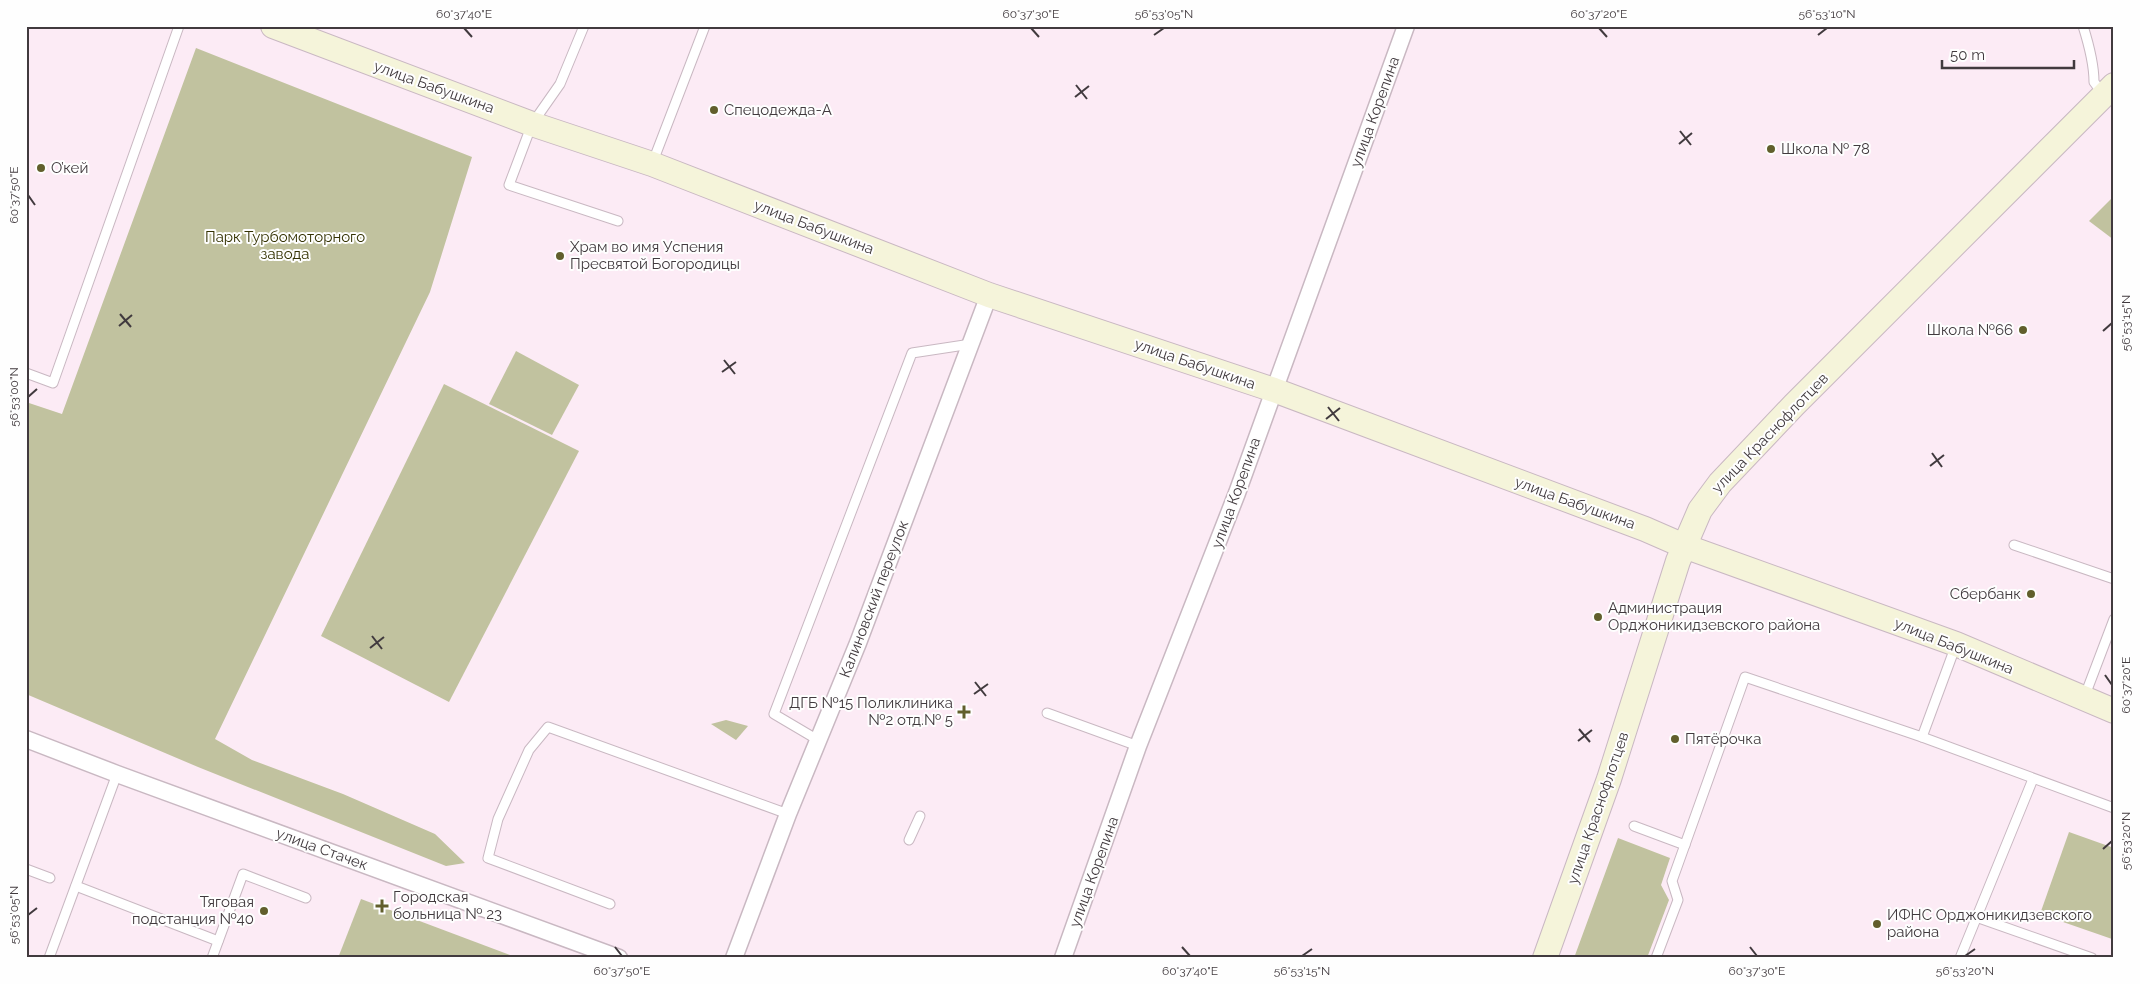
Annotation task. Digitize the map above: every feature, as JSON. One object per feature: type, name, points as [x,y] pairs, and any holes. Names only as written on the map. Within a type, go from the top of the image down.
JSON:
[{"type":"street","name":"улица Бабушкина","points":[[273,26],[532,124],[652,164],[990,295],[1274,390],[1637,526],[1684,546],[1956,644],[2084,700],[2114,711]]},
{"type":"street","name":"улица Корепина","points":[[1063,958],[1138,746],[1197,598],[1406,26]]},
{"type":"street","name":"улица Краснофлотцев","points":[[1544,958],[1609,779],[1678,561],[1700,510],[1720,483],[2109,90]]},
{"type":"street","name":"Калиновский переулок","points":[[734,958],[788,814],[858,643],[990,295]]},
{"type":"street","name":"улица Стачек","points":[[26,739],[619,958]]},
{"type":"lane","points":[[26,373],[53,383],[179,26]]},
{"type":"lane","points":[[584,26],[560,84],[532,124],[509,185],[618,221]]},
{"type":"lane","points":[[652,164],[705,26]]},
{"type":"lane","points":[[2083,26],[2089,43],[2094,69],[2094,82],[2109,90]]},
{"type":"lane","points":[[818,740],[774,714],[905,371],[912,353],[971,344]]},
{"type":"lane","points":[[2014,545],[2114,579]]},
{"type":"lane","points":[[2084,700],[2114,619]]},
{"type":"lane","points":[[1922,737],[1956,644]]},
{"type":"lane","points":[[1656,958],[1678,900],[1672,881],[1745,677],[1922,737],[2114,808]]},
{"type":"lane","points":[[1047,713],[1138,746]]},
{"type":"lane","points":[[610,904],[488,858],[498,819],[529,750],[548,727],[788,814]]},
{"type":"lane","points":[[49,958],[117,774]]},
{"type":"lane","points":[[1960,958],[2033,779]]},
{"type":"lane","points":[[909,840],[920,816]]},
{"type":"lane","points":[[1634,826],[1685,845]]},
{"type":"lane","points":[[26,869],[50,878]]},
{"type":"lane","points":[[212,958],[243,874],[306,898]]},
{"type":"lane","points":[[76,886],[218,941]]},
{"type":"lane","points":[[1976,918],[2092,958]]},
{"type":"green space","name":"Парк Турбомоторного завода","points":[[196,48],[472,157],[430,292],[215,739],[252,760],[343,794],[435,834],[465,863],[446,866],[198,767],[26,694],[26,402],[62,414]]},
{"type":"green space","points":[[2114,196],[2114,240],[2089,221]]},
{"type":"green space","points":[[516,351],[579,385],[552,435],[489,404]]},
{"type":"green space","points":[[444,384],[579,451],[449,702],[321,636]]},
{"type":"green space","points":[[726,720],[748,726],[736,740],[711,724]]},
{"type":"green space","points":[[2069,832],[2114,848],[2114,935],[2112,939],[2040,914]]},
{"type":"green space","points":[[1618,838],[1670,858],[1661,885],[1669,900],[1647,958],[1574,958]]},
{"type":"green space","points":[[361,899],[518,958],[338,958]]},
{"type":"place","name":"Спецодежда-А","points":[[714,110]]},
{"type":"place","name":"Школа № 78","points":[[1771,149]]},
{"type":"place","name":"О’кей","points":[[41,168]]},
{"type":"place","name":"Храм во имя Успения Пресвятой Богородицы","points":[[560,256]]},
{"type":"place","name":"Школа №66","points":[[2023,330]]},
{"type":"place","name":"Сбербанк","points":[[2031,594]]},
{"type":"place","name":"Администрация Орджоникидзевского района","points":[[1598,617]]},
{"type":"place","name":"ДГБ №15 Поликлиника №2 отд.№ 5","points":[[964,712]]},
{"type":"place","name":"Пятёрочка","points":[[1675,739]]},
{"type":"place","name":"Городская больница № 23","points":[[382,906]]},
{"type":"place","name":"Тяговая подстанция №40","points":[[264,911]]},
{"type":"place","name":"ИФНС Орджоникидзевского района","points":[[1877,924]]}]
